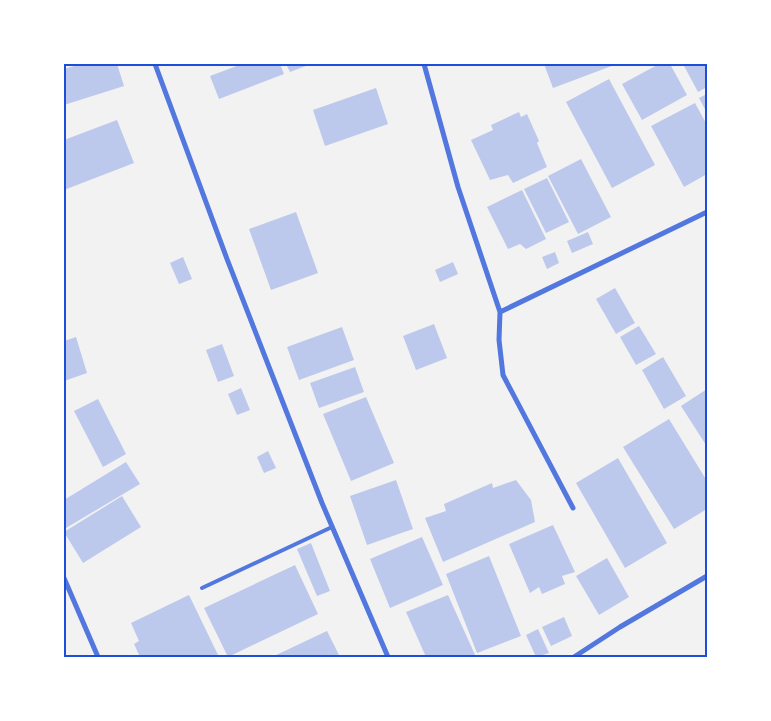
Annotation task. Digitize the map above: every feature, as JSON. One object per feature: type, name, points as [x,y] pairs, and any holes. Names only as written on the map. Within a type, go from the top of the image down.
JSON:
[{"type":"street","points":[[155,64],[227,259],[332,527],[388,657]]},
{"type":"street","points":[[424,64],[458,187],[500,312],[499,340],[503,375],[573,508]]},
{"type":"street","points":[[500,312],[707,212]]},
{"type":"street","points":[[574,657],[620,627],[707,576]]},
{"type":"street","points":[[64,578],[98,657]]},
{"type":"lane","points":[[202,588],[332,527]]},
{"type":"building","points":[[81,64],[117,64],[124,86],[64,105],[64,69]]},
{"type":"building","points":[[242,64],[280,64],[284,74],[219,99],[210,76]]},
{"type":"building","points":[[286,64],[311,64],[290,72]]},
{"type":"building","points":[[544,64],[617,64],[553,88]]},
{"type":"building","points":[[659,64],[670,64],[687,95],[642,120],[622,84]]},
{"type":"building","points":[[683,64],[707,64],[707,87],[698,92]]},
{"type":"building","points":[[609,79],[655,165],[612,188],[566,102]]},
{"type":"building","points":[[376,88],[388,124],[325,146],[313,110]]},
{"type":"building","points":[[707,94],[707,113],[699,98]]},
{"type":"building","points":[[695,103],[707,125],[707,174],[684,187],[651,126]]},
{"type":"building","points":[[519,112],[521,117],[527,114],[539,141],[537,143],[547,167],[513,183],[508,175],[490,180],[471,140],[493,130],[491,125]]},
{"type":"building","points":[[117,120],[134,163],[64,190],[64,140]]},
{"type":"building","points":[[581,159],[611,217],[578,234],[548,176]]},
{"type":"building","points":[[547,178],[569,222],[546,233],[524,189]]},
{"type":"building","points":[[522,190],[546,239],[526,249],[520,244],[508,249],[487,207]]},
{"type":"building","points":[[296,212],[318,273],[271,290],[249,229]]},
{"type":"building","points":[[588,232],[593,244],[572,253],[567,241]]},
{"type":"building","points":[[555,252],[559,263],[547,269],[542,257]]},
{"type":"building","points":[[183,257],[192,279],[179,284],[170,263]]},
{"type":"building","points":[[453,262],[458,274],[440,282],[435,270]]},
{"type":"building","points":[[615,288],[635,323],[616,334],[596,299]]},
{"type":"building","points":[[434,324],[447,358],[416,370],[403,336]]},
{"type":"building","points":[[639,326],[656,354],[636,365],[620,337]]},
{"type":"building","points":[[342,327],[354,360],[299,380],[287,347]]},
{"type":"building","points":[[76,337],[87,373],[64,381],[64,341]]},
{"type":"building","points":[[222,344],[234,376],[218,382],[206,350]]},
{"type":"building","points":[[663,357],[686,396],[664,409],[642,370]]},
{"type":"building","points":[[355,367],[364,392],[319,408],[310,383]]},
{"type":"building","points":[[241,388],[250,410],[237,415],[228,394]]},
{"type":"building","points":[[707,389],[707,444],[706,445],[681,406]]},
{"type":"building","points":[[366,397],[394,463],[351,481],[323,414]]},
{"type":"building","points":[[98,399],[126,454],[103,467],[74,411]]},
{"type":"building","points":[[669,419],[707,481],[707,509],[674,529],[623,447]]},
{"type":"building","points":[[268,451],[276,468],[264,473],[257,457]]},
{"type":"building","points":[[618,458],[667,543],[625,568],[576,483]]},
{"type":"building","points":[[126,462],[140,484],[66,528],[64,524],[64,500]]},
{"type":"building","points":[[396,480],[413,529],[367,545],[350,496]]},
{"type":"building","points":[[516,480],[531,500],[535,522],[443,562],[425,518],[446,511],[444,504],[492,483],[493,488]]},
{"type":"building","points":[[122,496],[141,527],[83,563],[64,532]]},
{"type":"building","points":[[553,525],[575,572],[562,576],[565,584],[542,594],[539,587],[530,593],[509,544]]},
{"type":"building","points":[[422,537],[443,585],[390,608],[370,559]]},
{"type":"building","points":[[311,543],[330,591],[317,596],[297,549]]},
{"type":"building","points":[[489,556],[521,636],[477,653],[446,574]]},
{"type":"building","points":[[607,558],[629,597],[599,615],[576,576]]},
{"type":"building","points":[[295,565],[318,614],[228,657],[204,608]]},
{"type":"building","points":[[189,595],[219,657],[140,657],[134,644],[139,641],[131,623]]},
{"type":"building","points":[[448,595],[476,657],[426,657],[406,612]]},
{"type":"building","points":[[564,617],[572,636],[551,646],[542,627]]},
{"type":"building","points":[[538,629],[549,653],[536,657],[526,635]]},
{"type":"building","points":[[327,631],[340,657],[272,657]]}]
